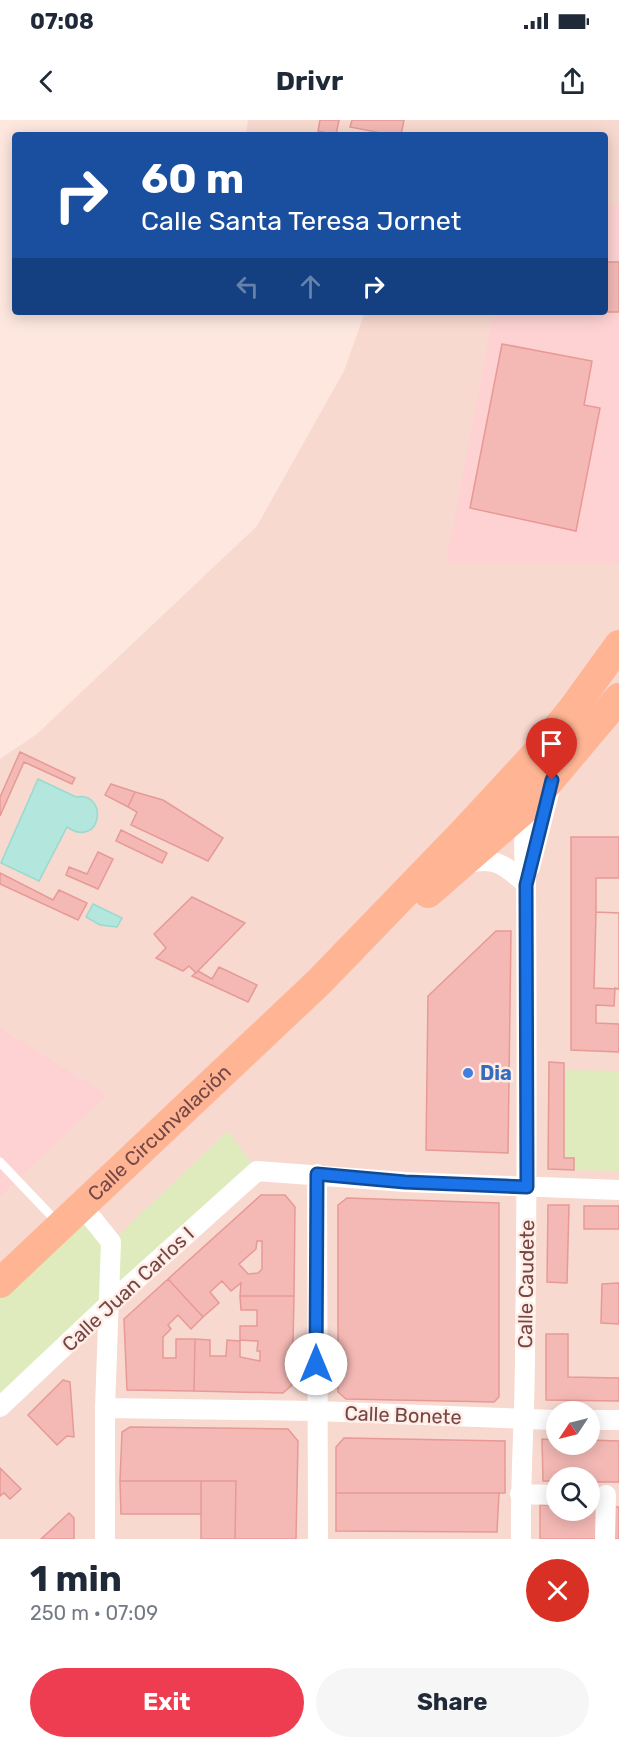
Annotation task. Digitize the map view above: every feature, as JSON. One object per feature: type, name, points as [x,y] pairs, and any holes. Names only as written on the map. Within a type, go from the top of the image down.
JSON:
[{"type":"main road","points":[[319,982],[464,833],[514,778],[572,710],[611,656]]},
{"type":"main road","points":[[319,982],[462,865],[528,806],[619,698]]},
{"type":"main road","name":"Calle Circunvalación","points":[[0,1283],[319,982]]},
{"type":"street","name":"Calle Caudete","points":[[521,1539],[520,1494],[525,1420],[527,1187],[524,822],[536,780],[588,711],[611,656]]},
{"type":"street","points":[[593,730],[619,711]]},
{"type":"street","name":"Calle Caudete","points":[[526,885],[552,780]]},
{"type":"street","points":[[462,865],[479,860],[492,861],[512,871],[526,885]]},
{"type":"street","name":"Calle Juan Carlos I","points":[[0,1407],[108,1305],[257,1171],[317,1174]]},
{"type":"street","points":[[318,1539],[317,1174],[405,1182],[619,1190]]},
{"type":"street","points":[[71,1216],[111,1242],[105,1408],[105,1539]]},
{"type":"street","name":"Calle Bonete","points":[[105,1408],[316,1411],[546,1420]]},
{"type":"street","points":[[600,1420],[619,1420]]},
{"type":"street","points":[[520,1494],[546,1495]]},
{"type":"street","points":[[605,1495],[605,1539]]},
{"type":"lane","points":[[0,1162],[71,1216]]},
{"type":"shaded area","points":[[248,120],[619,120],[619,1539],[0,1539],[0,759],[37,734],[257,526],[344,371],[364,315],[608,315],[608,132],[246,132]]},
{"type":"shaded area","points":[[608,205],[619,205],[619,564],[446,563],[493,315],[608,315]]},
{"type":"shaded area","points":[[0,1028],[107,1095],[0,1196]]},
{"type":"green space","points":[[565,1070],[619,1071],[619,1171],[574,1170],[574,1158],[564,1158]]},
{"type":"green space","points":[[228,1131],[257,1171],[0,1407],[0,1283],[82,1206],[111,1242]]},
{"type":"water","points":[[38,779],[76,797],[87,798],[93,802],[97,810],[94,826],[88,831],[79,832],[67,827],[39,881],[1,863]]},
{"type":"water","points":[[93,904],[122,918],[117,927],[100,925],[86,917]]},
{"type":"building","points":[[320,120],[339,120],[337,132],[318,131]]},
{"type":"building","points":[[352,120],[404,120],[402,132],[376,132],[350,127]]},
{"type":"building","points":[[608,262],[619,262],[619,312],[608,312]]},
{"type":"building","points":[[502,344],[592,361],[584,405],[600,408],[576,531],[470,508]]},
{"type":"building","points":[[20,752],[75,778],[72,784],[24,762],[0,816],[0,797]]},
{"type":"building","points":[[111,784],[135,792],[128,807],[105,795]]},
{"type":"building","points":[[135,792],[163,800],[223,838],[208,861],[131,825],[137,812],[128,807]]},
{"type":"building","points":[[121,830],[167,853],[162,863],[116,841]]},
{"type":"building","points":[[571,837],[619,837],[619,878],[596,878],[596,912],[619,913],[619,989],[615,988],[614,1006],[596,1005],[596,1023],[619,1024],[619,1052],[571,1050]]},
{"type":"building","points":[[98,852],[113,859],[98,889],[66,875],[69,867],[87,874]]},
{"type":"building","points":[[0,873],[53,900],[59,890],[87,903],[78,920],[0,884]]},
{"type":"building","points":[[192,897],[245,923],[196,973],[189,966],[183,971],[156,958],[166,948],[154,934]]},
{"type":"building","points":[[596,912],[619,913],[619,989],[594,988]]},
{"type":"building","name":"Dia","points":[[496,931],[511,931],[508,1153],[426,1150],[428,996]]},
{"type":"building","points":[[219,967],[257,985],[248,1002],[192,976],[198,971],[212,979]]},
{"type":"building","points":[[549,1062],[564,1063],[564,1158],[574,1158],[574,1170],[548,1169]]},
{"type":"building","points":[[261,1195],[285,1195],[295,1207],[294,1296],[240,1296],[241,1283],[231,1291],[222,1281],[210,1292],[219,1303],[203,1317],[168,1279]],"holes":[[[257,1241],[262,1241],[262,1269],[258,1273],[248,1274],[239,1264],[256,1249]]]},
{"type":"building","points":[[347,1198],[499,1203],[499,1397],[494,1402],[346,1399],[338,1392],[338,1205]]},
{"type":"building","points":[[548,1205],[569,1205],[567,1283],[547,1282]]},
{"type":"building","points":[[584,1206],[619,1206],[619,1229],[584,1229]]},
{"type":"building","points":[[168,1279],[203,1317],[191,1329],[178,1315],[168,1325],[171,1329],[163,1337],[163,1358],[176,1358],[176,1339],[195,1339],[194,1391],[127,1390],[124,1319]]},
{"type":"building","points":[[619,1283],[619,1324],[601,1323],[602,1284]]},
{"type":"building","points":[[240,1296],[294,1296],[292,1385],[283,1393],[194,1391],[195,1339],[210,1340],[210,1356],[226,1356],[227,1340],[240,1341],[240,1357],[260,1361],[260,1351],[257,1351],[258,1341],[240,1340],[240,1326],[257,1326],[257,1310],[241,1310]]},
{"type":"building","points":[[546,1334],[568,1334],[568,1377],[619,1378],[619,1401],[546,1400]]},
{"type":"building","points":[[63,1380],[70,1382],[74,1437],[67,1436],[57,1445],[28,1415]]},
{"type":"building","points":[[130,1427],[288,1429],[298,1441],[296,1539],[235,1539],[236,1481],[120,1481],[122,1432]]},
{"type":"building","points":[[344,1438],[505,1441],[505,1493],[336,1493],[336,1447]]},
{"type":"building","points":[[542,1439],[546,1439],[546,1455],[600,1455],[600,1440],[619,1441],[619,1482],[600,1482],[600,1467],[546,1467],[546,1481],[543,1481]]},
{"type":"building","points":[[0,1468],[21,1489],[10,1499],[4,1493],[0,1496]]},
{"type":"building","points":[[120,1481],[201,1481],[201,1514],[121,1514]]},
{"type":"building","points":[[201,1481],[236,1481],[235,1539],[201,1539]]},
{"type":"building","points":[[336,1493],[499,1493],[497,1532],[336,1531]]},
{"type":"building","points":[[540,1505],[546,1505],[546,1521],[599,1521],[598,1539],[540,1539]]},
{"type":"building","points":[[612,1507],[619,1507],[619,1539],[611,1539]]},
{"type":"building","points":[[69,1513],[74,1518],[74,1539],[41,1539]]},
{"type":"place","name":"Dia","points":[[468,1073]]},
{"type":"route","points":[[316,1364],[317,1174],[405,1182],[527,1187],[526,885],[552,780]]}]
